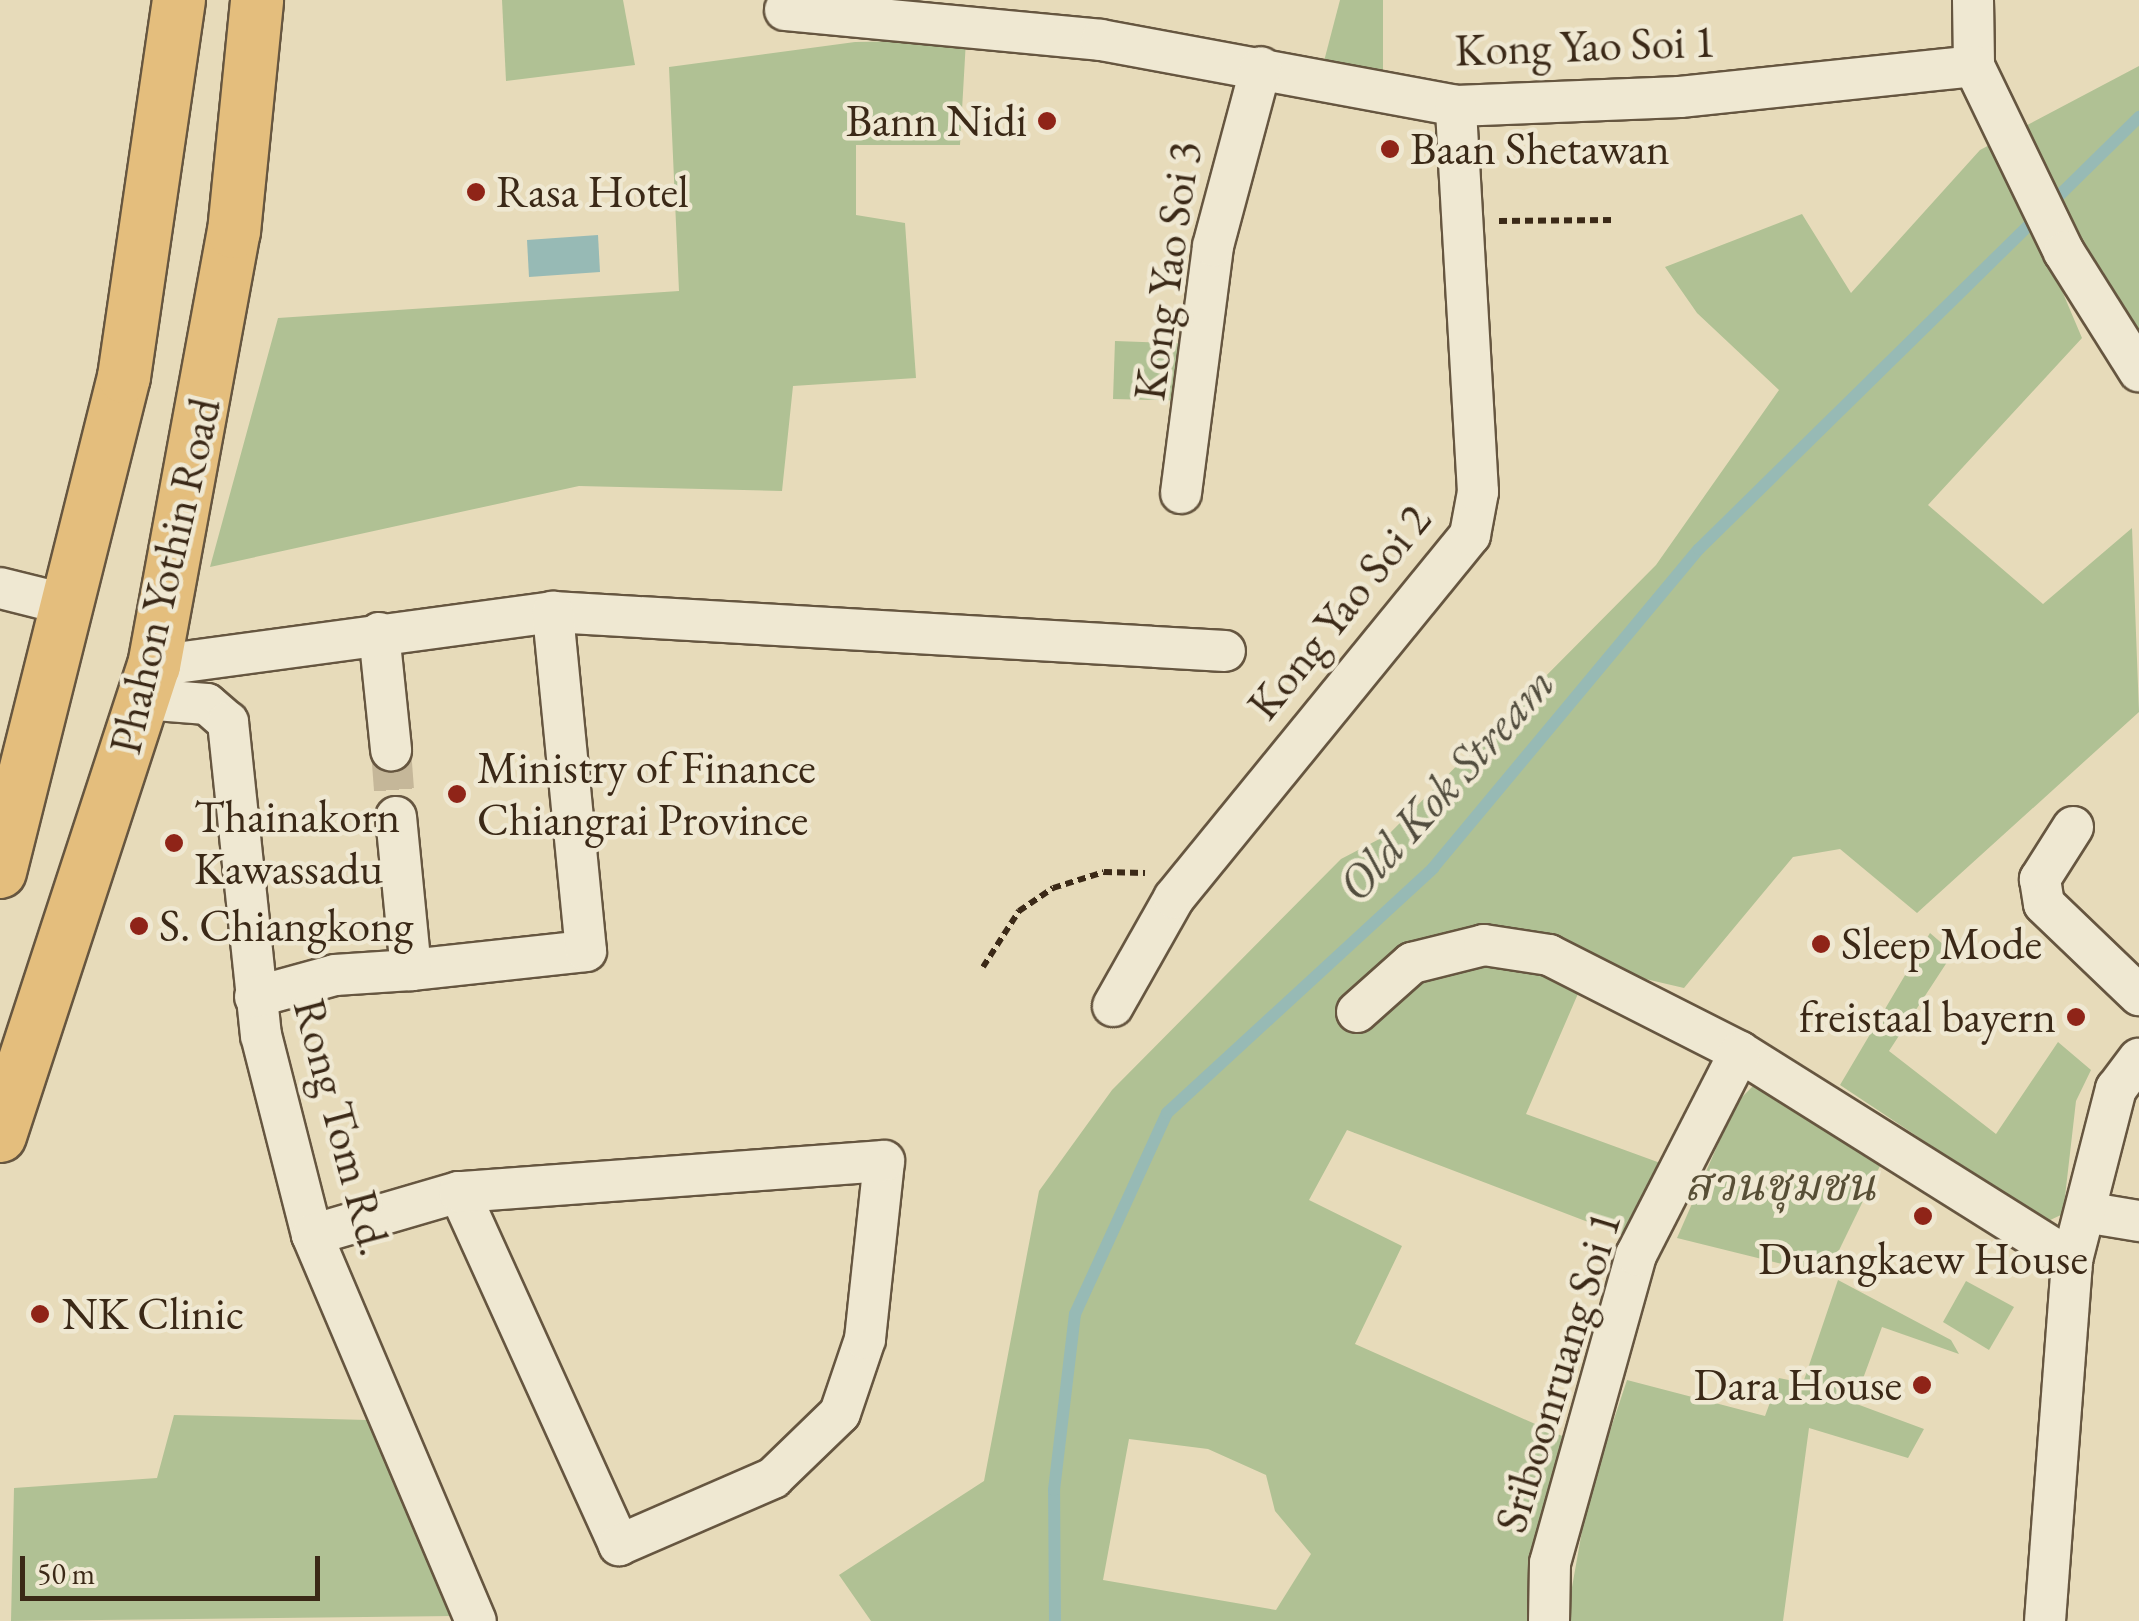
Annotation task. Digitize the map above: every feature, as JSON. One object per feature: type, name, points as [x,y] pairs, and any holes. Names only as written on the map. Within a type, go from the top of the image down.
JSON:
[{"type":"main road","name":"Phahon Yothin Road","points":[[0,872],[72,606],[124,377],[179,0]]},
{"type":"main road","name":"Phahon Yothin Road","points":[[0,1136],[148,683],[237,213],[257,0]]},
{"type":"street","points":[[1973,0],[1974,66],[2064,252],[2139,371]]},
{"type":"street","name":"Kong Yao Soi 1","points":[[786,10],[1101,40],[1456,106],[1680,96],[1974,66]]},
{"type":"street","name":"Kong Yao Soi 3","points":[[1181,493],[1213,246],[1261,68]]},
{"type":"street","name":"Kong Yao Soi 2","points":[[1113,1006],[1184,885],[1470,535],[1478,492],[1456,106]]},
{"type":"street","points":[[0,588],[72,606]]},
{"type":"street","points":[[148,683],[379,633],[553,612],[1226,651]]},
{"type":"street","points":[[256,997],[334,976],[586,951],[553,612]]},
{"type":"street","points":[[379,633],[391,750]]},
{"type":"street","name":"Rong Tom Rd.","points":[[148,683],[207,704],[228,722],[256,997],[312,1236],[476,1621]]},
{"type":"street","points":[[396,818],[410,970]]},
{"type":"street","points":[[2073,827],[2040,879],[2044,904],[2139,995]]},
{"type":"street","points":[[1358,1012],[1412,963],[1484,946],[1549,955],[1740,1052],[2072,1260]]},
{"type":"street","name":"Sriboonruang Soi 1","points":[[1549,1621],[1550,1563],[1636,1255],[1740,1052]]},
{"type":"street","points":[[2045,1621],[2072,1260],[2091,1212],[2116,1089],[2139,1059]]},
{"type":"street","points":[[312,1236],[459,1192],[884,1161],[865,1339],[840,1414],[773,1478],[619,1544],[459,1192]]},
{"type":"street","points":[[2091,1212],[2139,1222]]},
{"type":"path","points":[[1462,221],[1615,220]]},
{"type":"path","points":[[983,968],[1019,911],[1053,888],[1104,872],[1184,885]]},
{"type":"green space","points":[[502,0],[623,0],[635,65],[506,81]]},
{"type":"green space","points":[[1340,0],[1383,0],[1383,81],[1323,65]]},
{"type":"green space","points":[[966,40],[960,145],[856,145],[856,215],[905,223],[916,378],[793,386],[782,491],[579,486],[210,567],[278,318],[679,291],[669,67],[855,42]]},
{"type":"green space","points":[[2139,66],[2139,331],[2066,228],[2043,246],[2082,338],[1928,505],[2043,604],[2132,528],[2139,712],[1917,913],[1840,849],[1793,857],[1684,988],[1590,966],[1526,1114],[1663,1164],[1622,1235],[1347,1130],[1309,1200],[1402,1246],[1355,1344],[1562,1436],[1531,1621],[871,1621],[839,1575],[984,1481],[1039,1191],[1112,1090],[1341,859],[1389,834],[1656,565],[1779,390],[1697,313],[1665,267],[1802,214],[1851,293],[1980,150]],"holes":[[[1129,1439],[1208,1449],[1266,1475],[1275,1511],[1311,1554],[1276,1610],[1103,1580]]]},
{"type":"green space","points":[[1115,341],[1197,344],[1195,401],[1113,399]]},
{"type":"green space","points":[[1930,933],[1953,953],[1889,1051],[1996,1134],[2058,1042],[2091,1070],[2076,1101],[2063,1214],[2046,1222],[1840,1085]]},
{"type":"green space","name":"สวนชุมชน","points":[[1753,1086],[1774,1088],[1880,1166],[1827,1275],[1677,1238],[1736,1103]]},
{"type":"green space","points":[[1838,1280],[1951,1340],[1959,1354],[1882,1327],[1854,1403],[1924,1429],[1908,1458],[1809,1428],[1783,1621],[1566,1621],[1588,1497],[1627,1380],[1765,1416],[1779,1378],[1803,1383]]},
{"type":"green space","points":[[1966,1281],[2014,1307],[1989,1350],[1943,1322]]},
{"type":"green space","points":[[174,1415],[367,1420],[454,1616],[11,1621],[14,1488],[157,1478]]},
{"type":"water","points":[[598,235],[600,272],[529,277],[527,240]]},
{"type":"waterway","name":"Old Kok Stream","points":[[1055,1621],[1054,1490],[1075,1314],[1167,1113],[1433,868],[1699,549],[2139,117]]},
{"type":"tunnel","points":[[391,750],[396,817]]},
{"type":"place","name":"Bann Nidi","points":[[1047,121]]},
{"type":"place","name":"Baan Shetawan","points":[[1390,149]]},
{"type":"place","name":"Rasa Hotel","points":[[476,192]]},
{"type":"place","name":"Ministry of Finance Chiangrai Province","points":[[457,794]]},
{"type":"place","name":"Thainakorn Kawassadu","points":[[174,843]]},
{"type":"place","name":"S. Chiangkong","points":[[139,926]]},
{"type":"place","name":"Sleep Mode","points":[[1821,944]]},
{"type":"place","name":"freistaal bayern","points":[[2076,1017]]},
{"type":"place","name":"Duangkaew House","points":[[1923,1216]]},
{"type":"place","name":"NK Clinic","points":[[40,1314]]},
{"type":"place","name":"Dara House","points":[[1922,1385]]}]
